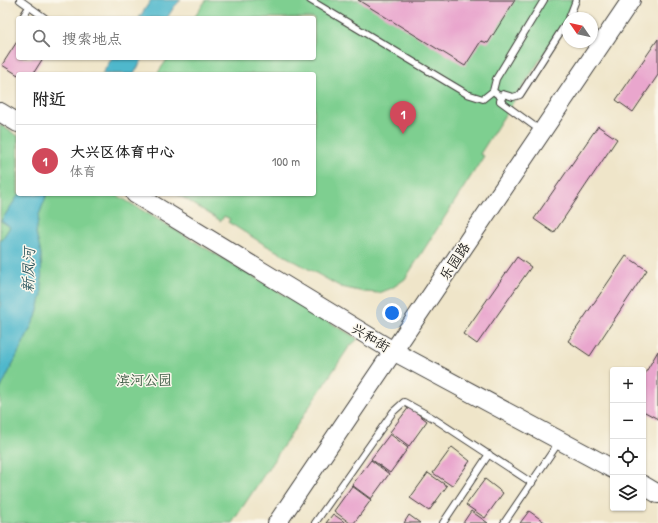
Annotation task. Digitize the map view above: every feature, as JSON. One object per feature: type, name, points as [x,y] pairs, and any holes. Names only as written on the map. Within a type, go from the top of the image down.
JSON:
[{"type":"street","name":"乐园路","points":[[277,523],[631,0]]},
{"type":"street","points":[[0,112],[16,122]]},
{"type":"street","name":"兴和街","points":[[138,196],[393,351],[610,467]]},
{"type":"street","points":[[646,488],[658,494]]},
{"type":"lane","points":[[20,0],[43,16]]},
{"type":"lane","points":[[310,0],[467,94],[483,99],[493,91],[496,79],[544,0]]},
{"type":"lane","points":[[571,12],[576,0]]},
{"type":"lane","points":[[23,16],[29,7]]},
{"type":"lane","points":[[542,132],[500,101],[503,94],[513,97],[520,95],[562,28]]},
{"type":"lane","points":[[493,91],[502,98]]},
{"type":"lane","points":[[315,523],[393,412],[404,402],[433,418],[532,483]]},
{"type":"lane","points":[[504,523],[560,441]]},
{"type":"lane","points":[[443,523],[488,454]]},
{"type":"green space","points":[[206,0],[578,0],[570,12],[562,12],[562,25],[480,154],[484,156],[405,279],[392,288],[379,293],[364,292],[341,287],[262,243],[228,222],[230,219],[224,216],[221,221],[180,196],[316,196],[316,72],[158,72],[167,60],[316,60],[316,16],[195,16]]},
{"type":"green space","name":"滨河公园","points":[[0,125],[16,135],[16,196],[118,196],[358,339],[349,347],[232,523],[0,523]]},
{"type":"water","points":[[151,0],[181,0],[168,16],[140,16]]},
{"type":"water","points":[[111,60],[142,60],[135,72],[103,72]]},
{"type":"water","name":"新凤河","points":[[18,196],[46,196],[39,215],[36,233],[41,254],[42,295],[36,317],[0,390],[0,242],[10,227],[1,221]]},
{"type":"building","points":[[358,0],[515,0],[488,43],[481,41],[465,66]]},
{"type":"building","points":[[658,39],[658,75],[633,112],[616,100]]},
{"type":"building","points":[[16,43],[16,60],[42,60],[34,72],[16,72],[16,74],[2,65]]},
{"type":"building","points":[[598,126],[617,139],[554,233],[534,219]]},
{"type":"building","points":[[626,256],[647,270],[590,356],[568,341]]},
{"type":"building","points":[[517,257],[531,267],[477,344],[463,334]]},
{"type":"building","points":[[658,351],[658,419],[646,413],[646,372]]},
{"type":"building","points":[[409,407],[427,421],[409,446],[390,432]]},
{"type":"building","points":[[390,434],[408,448],[390,473],[371,459]]},
{"type":"building","points":[[452,447],[470,461],[452,486],[433,473]]},
{"type":"building","points":[[371,460],[389,474],[371,499],[352,485]]},
{"type":"building","points":[[428,473],[447,486],[429,511],[410,498]]},
{"type":"building","points":[[485,479],[503,493],[485,518],[466,505]]},
{"type":"building","points":[[352,486],[371,500],[354,523],[350,523],[334,511]]},
{"type":"building","points":[[471,511],[488,523],[463,523]]},
{"type":"building","points":[[529,511],[546,523],[520,523]]},
{"type":"building","points":[[333,514],[346,523],[326,523]]},
{"type":"building","points":[[409,515],[420,523],[404,523]]},
{"type":"place","name":"大兴区体育中心","points":[[403,134]]}]
